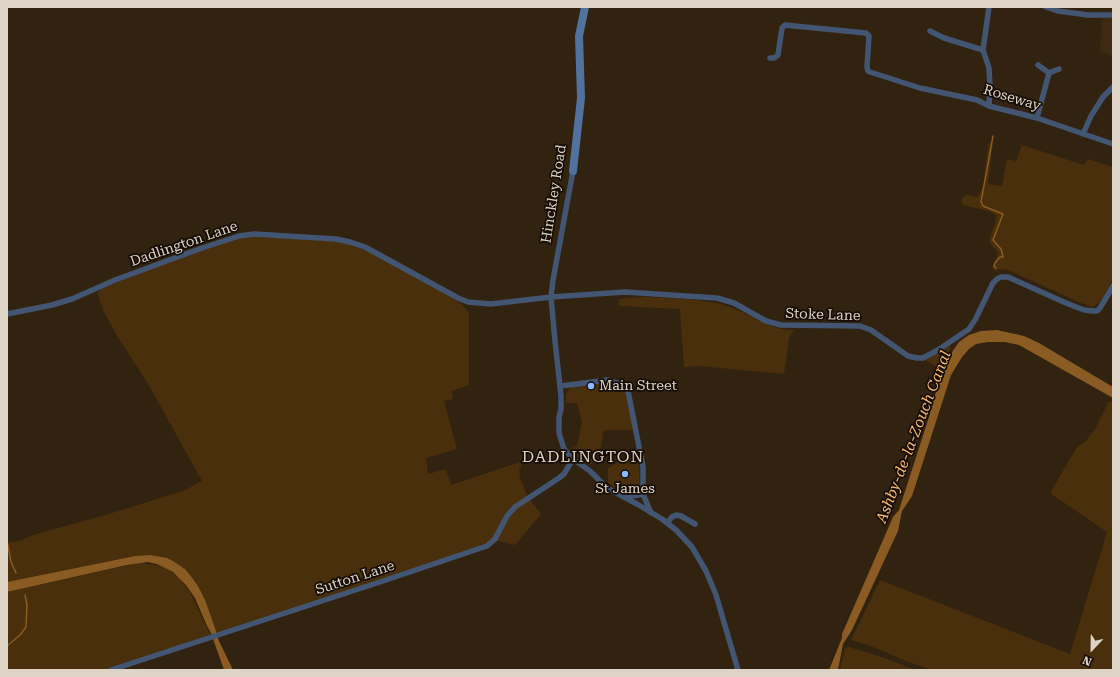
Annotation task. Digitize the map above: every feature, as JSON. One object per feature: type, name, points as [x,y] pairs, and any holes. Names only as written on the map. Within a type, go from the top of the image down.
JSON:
[{"type":"street","name":"Hinckley Road","points":[[561,386],[551,298],[573,171],[581,98],[579,36],[585,7]]},
{"type":"street","points":[[989,7],[983,50],[989,68],[989,106]]},
{"type":"street","points":[[1046,7],[1058,11],[1088,15],[1113,16]]},
{"type":"street","name":"Roseway","points":[[770,58],[774,58],[778,55],[782,28],[785,25],[866,33],[869,36],[868,71],[873,74],[920,88],[977,100],[989,106],[1036,118],[1113,144]]},
{"type":"street","points":[[930,31],[944,38],[983,50]]},
{"type":"street","points":[[1038,65],[1049,73]]},
{"type":"street","points":[[1049,73],[1059,69]]},
{"type":"street","points":[[1036,118],[1049,73]]},
{"type":"street","points":[[1083,134],[1091,116],[1113,87]]},
{"type":"street","name":"Dadlington Lane","points":[[7,314],[52,305],[72,299],[115,280],[202,248],[239,236],[254,234],[336,239],[350,242],[365,247],[468,302],[491,304],[551,298]]},
{"type":"street","name":"Stoke Lane","points":[[551,298],[625,292],[717,298],[734,303],[766,321],[781,325],[860,326],[871,330],[908,356],[923,358],[938,350],[969,329],[994,283],[1000,277],[1008,277],[1066,303],[1084,310],[1093,311],[1097,311],[1103,304],[1113,286]]},
{"type":"street","points":[[650,513],[643,494],[643,467],[628,391],[624,386],[607,380],[561,386],[562,404],[559,417],[560,433],[564,450],[613,492],[626,497],[650,513],[667,523],[692,547],[706,571],[716,595],[738,670]]},
{"type":"street","name":"Sutton Lane","points":[[111,670],[487,546],[495,540],[507,516],[515,507],[564,474],[573,459]]},
{"type":"street","points":[[626,497],[643,494]]},
{"type":"street","points":[[667,523],[676,515],[681,516],[695,524]]},
{"type":"street","points":[[690,521],[692,515]]},
{"type":"shaded area","points":[[1102,17],[1113,18],[1113,56],[1100,52]]},
{"type":"shaded area","points":[[989,142],[993,144],[988,184],[1002,186],[1007,159],[1016,161],[1022,145],[1084,165],[1088,159],[1113,167],[1113,279],[1102,299],[1096,305],[1092,307],[1081,303],[1008,270],[998,269],[996,272],[992,268],[998,254],[989,240],[997,218],[995,214],[989,211],[963,205],[961,201],[964,196],[967,195],[978,197],[983,186]]},
{"type":"shaded area","points":[[247,236],[344,242],[365,250],[462,304],[469,313],[469,385],[452,391],[453,399],[444,401],[457,449],[426,458],[428,474],[446,469],[451,485],[520,462],[522,467],[519,468],[520,478],[528,497],[541,514],[515,545],[495,540],[487,546],[217,636],[213,622],[198,586],[185,569],[173,561],[150,555],[135,556],[7,582],[7,543],[19,541],[36,534],[148,502],[185,490],[202,481],[147,382],[117,336],[103,310],[97,292],[103,288],[160,265],[235,238]]},
{"type":"shaded area","points":[[644,297],[686,299],[718,303],[740,311],[768,325],[781,329],[794,330],[789,338],[784,374],[699,366],[684,367],[680,309],[619,306],[619,299]]},
{"type":"shaded area","points":[[997,330],[1024,336],[1039,343],[1113,387],[1113,398],[1019,345],[1005,342],[988,342],[976,344],[969,349],[962,357],[951,375],[912,496],[902,511],[898,531],[852,630],[843,644],[838,670],[829,670],[842,638],[842,634],[893,517],[899,510],[939,381],[950,355],[959,342],[969,335],[981,331]]},
{"type":"shaded area","points":[[951,345],[950,350],[938,367],[925,360]]},
{"type":"shaded area","points":[[607,382],[616,384],[627,392],[634,430],[606,430],[603,432],[601,448],[594,452],[594,462],[589,465],[583,462],[570,449],[577,446],[582,422],[577,403],[566,403],[566,394],[571,387]]},
{"type":"shaded area","points":[[1109,401],[1113,402],[1113,670],[932,670],[871,646],[851,640],[880,580],[1070,654],[1107,532],[1050,493],[1077,447],[1085,442],[1095,429]]},
{"type":"shaded area","points":[[637,457],[640,488],[628,491],[618,489],[608,483],[608,468],[624,459]]},
{"type":"shaded area","points":[[150,555],[167,558],[173,561],[185,569],[198,586],[205,600],[219,641],[233,670],[224,670],[211,633],[195,598],[186,585],[173,572],[157,564],[148,562],[127,565],[7,592],[7,582],[135,556]]},
{"type":"shaded area","points":[[139,563],[157,565],[166,568],[180,578],[190,592],[212,637],[111,670],[7,670],[7,592]]},
{"type":"shaded area","points":[[849,647],[882,657],[915,670],[840,670],[845,648]]},
{"type":"waterway","points":[[993,136],[981,202],[983,206],[1003,214],[993,240],[1001,249],[1003,257],[1000,257],[995,263],[994,266],[996,268]]},
{"type":"waterway","points":[[7,541],[11,562],[16,573]]},
{"type":"waterway","points":[[7,646],[20,635],[26,627],[27,605],[25,595]]},
{"type":"place","name":"Main Street","points":[[591,386]]},
{"type":"place","name":"St James","points":[[625,474]]},
{"type":"district","name":"DADLINGTON","points":[[583,457]]},
{"type":"water label","name":"Ashby-de-la-Zouch Canal","points":[[914,437]]}]
